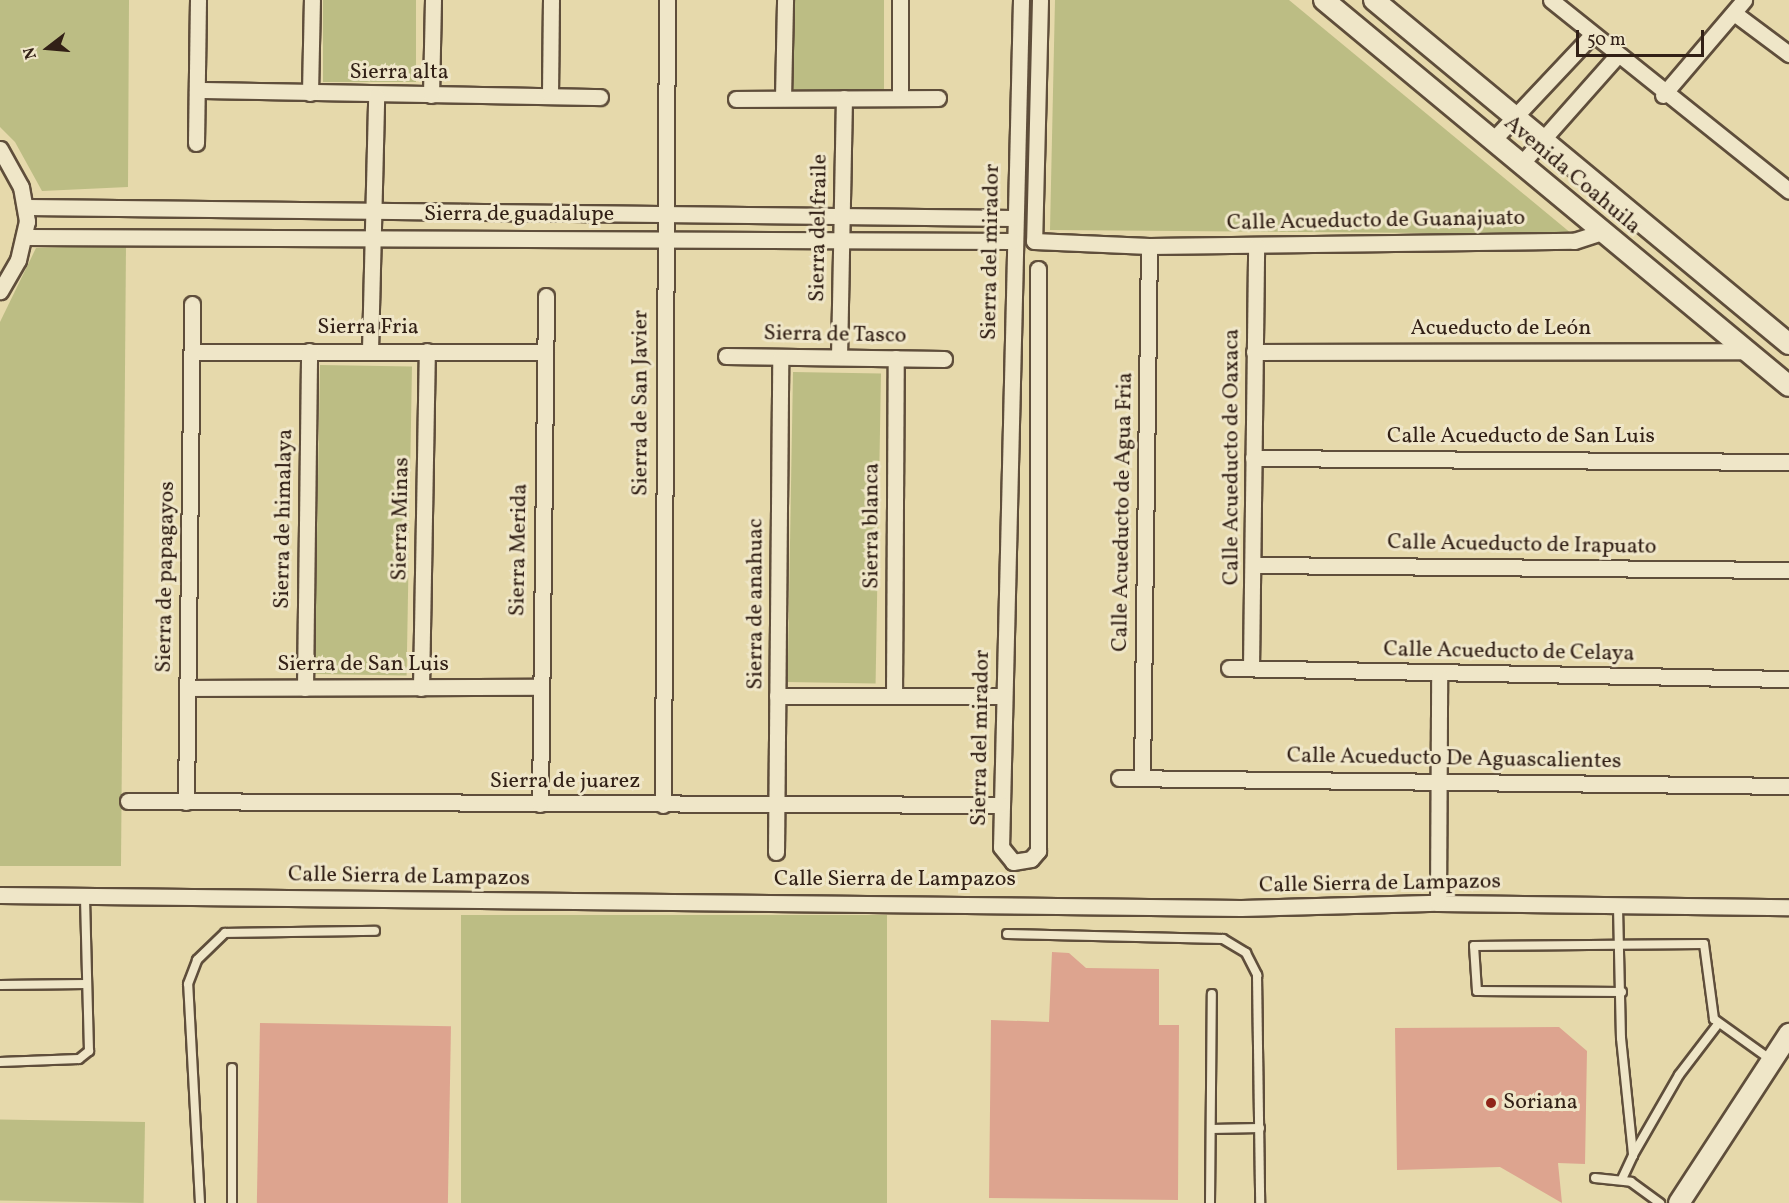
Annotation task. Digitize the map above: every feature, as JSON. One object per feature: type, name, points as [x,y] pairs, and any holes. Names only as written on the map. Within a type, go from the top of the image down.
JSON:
[{"type":"street","points":[[196,143],[198,0]]},
{"type":"street","points":[[310,93],[312,0]]},
{"type":"street","points":[[431,95],[433,0]]},
{"type":"street","points":[[550,95],[551,0]]},
{"type":"street","name":"Sierra de San Javier","points":[[663,805],[664,214],[667,0]]},
{"type":"street","points":[[783,98],[785,0]]},
{"type":"street","points":[[900,0],[900,98]]},
{"type":"street","name":"Sierra del mirador","points":[[1021,0],[1013,218],[1010,467],[1001,805],[1005,856],[1013,862],[1031,859],[1038,851],[1038,269]]},
{"type":"street","name":"Sierra del mirador","points":[[1034,241],[1040,0]]},
{"type":"street","name":"Avenida Coahuila","points":[[1324,0],[1789,386]]},
{"type":"street","name":"Avenida Coahuila","points":[[1374,0],[1789,344]]},
{"type":"street","points":[[1551,0],[1663,95],[1789,191]]},
{"type":"street","points":[[1663,95],[1744,0]]},
{"type":"street","points":[[1734,13],[1789,54]]},
{"type":"street","points":[[1493,140],[1592,35]]},
{"type":"street","points":[[1521,164],[1617,56]]},
{"type":"street","name":"Sierra alta","points":[[197,90],[376,96],[600,97]]},
{"type":"street","points":[[370,351],[376,96]]},
{"type":"street","name":"Sierra del fraile","points":[[839,357],[844,98]]},
{"type":"street","points":[[736,99],[938,98]]},
{"type":"street","points":[[0,149],[27,207],[26,237],[0,291]]},
{"type":"street","name":"Sierra de guadalupe","points":[[27,207],[1013,218]]},
{"type":"street","name":"Calle Acueducto de Guanajuato","points":[[1034,241],[1149,246],[1574,241],[1602,232]]},
{"type":"street","name":"Sierra de guadalupe","points":[[26,237],[664,237],[841,241],[1013,241]]},
{"type":"street","name":"Calle Acueducto de Oaxaca","points":[[1251,668],[1255,565],[1253,458],[1256,245]]},
{"type":"street","name":"Calle Acueducto de Agua Fria","points":[[1142,778],[1149,246]]},
{"type":"street","name":"Sierra Merida","points":[[540,804],[539,687],[546,296]]},
{"type":"street","name":"Sierra de papagayos","points":[[186,802],[192,304]]},
{"type":"street","name":"Sierra de himalaya","points":[[305,688],[309,351]]},
{"type":"street","name":"Sierra Minas","points":[[421,688],[427,351]]},
{"type":"street","name":"Acueducto de León","points":[[1254,352],[1747,351]]},
{"type":"street","name":"Sierra Fria","points":[[192,352],[545,352]]},
{"type":"street","name":"Sierra de Tasco","points":[[726,356],[944,359]]},
{"type":"street","name":"Sierra de anahuac","points":[[776,852],[780,357]]},
{"type":"street","name":"Sierra blanca","points":[[894,695],[896,358]]},
{"type":"street","name":"Calle Acueducto de San Luis","points":[[1253,458],[1789,462]]},
{"type":"street","points":[[1010,467],[1037,469]]},
{"type":"street","name":"Calle Acueducto de Irapuato","points":[[1255,565],[1789,570]]},
{"type":"street","name":"Calle Acueducto de Celaya","points":[[1228,668],[1439,675],[1789,679]]},
{"type":"street","points":[[1438,903],[1439,675]]},
{"type":"street","name":"Sierra de San Luis","points":[[188,688],[539,687]]},
{"type":"street","points":[[777,696],[1004,696]]},
{"type":"street","name":"Calle Acueducto De Aguascalientes","points":[[1119,778],[1789,786]]},
{"type":"street","name":"Sierra de juarez","points":[[128,801],[777,808],[1001,805]]},
{"type":"street","name":"Calle Sierra de Lampazos","points":[[0,895],[1241,909],[1438,903],[1618,907],[1789,907]]},
{"type":"street","points":[[1679,1203],[1789,1034]]},
{"type":"lane","points":[[0,1062],[86,1056],[85,895]]},
{"type":"lane","points":[[1618,907],[1633,1155]]},
{"type":"lane","points":[[200,1203],[189,984],[197,960],[225,933],[375,931]]},
{"type":"lane","points":[[1007,934],[1224,939],[1246,953],[1257,975],[1260,1203]]},
{"type":"lane","points":[[1622,992],[1477,991],[1473,985],[1474,946],[1481,943],[1704,944],[1708,1004],[1718,1024],[1773,1060]]},
{"type":"lane","points":[[0,985],[86,984]]},
{"type":"lane","points":[[1210,1203],[1212,994]]},
{"type":"lane","points":[[1622,1179],[1633,1155],[1679,1075],[1718,1024]]},
{"type":"lane","points":[[232,1068],[232,1203]]},
{"type":"lane","points":[[1211,1129],[1260,1128]]},
{"type":"lane","points":[[1595,1178],[1622,1179],[1660,1203]]},
{"type":"green space","points":[[0,0],[129,0],[128,187],[42,191],[15,142],[0,127]]},
{"type":"green space","points":[[323,0],[416,0],[416,82],[323,82]]},
{"type":"green space","points":[[792,0],[884,0],[884,90],[792,90]]},
{"type":"green space","points":[[1055,0],[1289,0],[1572,234],[1050,230]]},
{"type":"green space","points":[[126,245],[121,866],[0,866],[0,322],[36,248]]},
{"type":"green space","points":[[320,365],[412,367],[407,676],[315,674]]},
{"type":"green space","points":[[793,372],[881,374],[876,683],[788,682]]},
{"type":"green space","points":[[461,915],[887,915],[887,1203],[461,1203]]},
{"type":"green space","points":[[0,1119],[145,1122],[144,1203],[0,1200]]},
{"type":"building","points":[[1052,952],[1069,953],[1086,968],[1159,969],[1159,1025],[1179,1025],[1178,1200],[989,1198],[991,1020],[1049,1022]]},
{"type":"building","points":[[260,1023],[451,1026],[448,1203],[257,1203]]},
{"type":"building","name":"Soriana","points":[[1559,1027],[1587,1051],[1585,1164],[1558,1163],[1562,1203],[1500,1167],[1397,1170],[1395,1028]]},
{"type":"place","name":"Soriana","points":[[1491,1103]]}]
